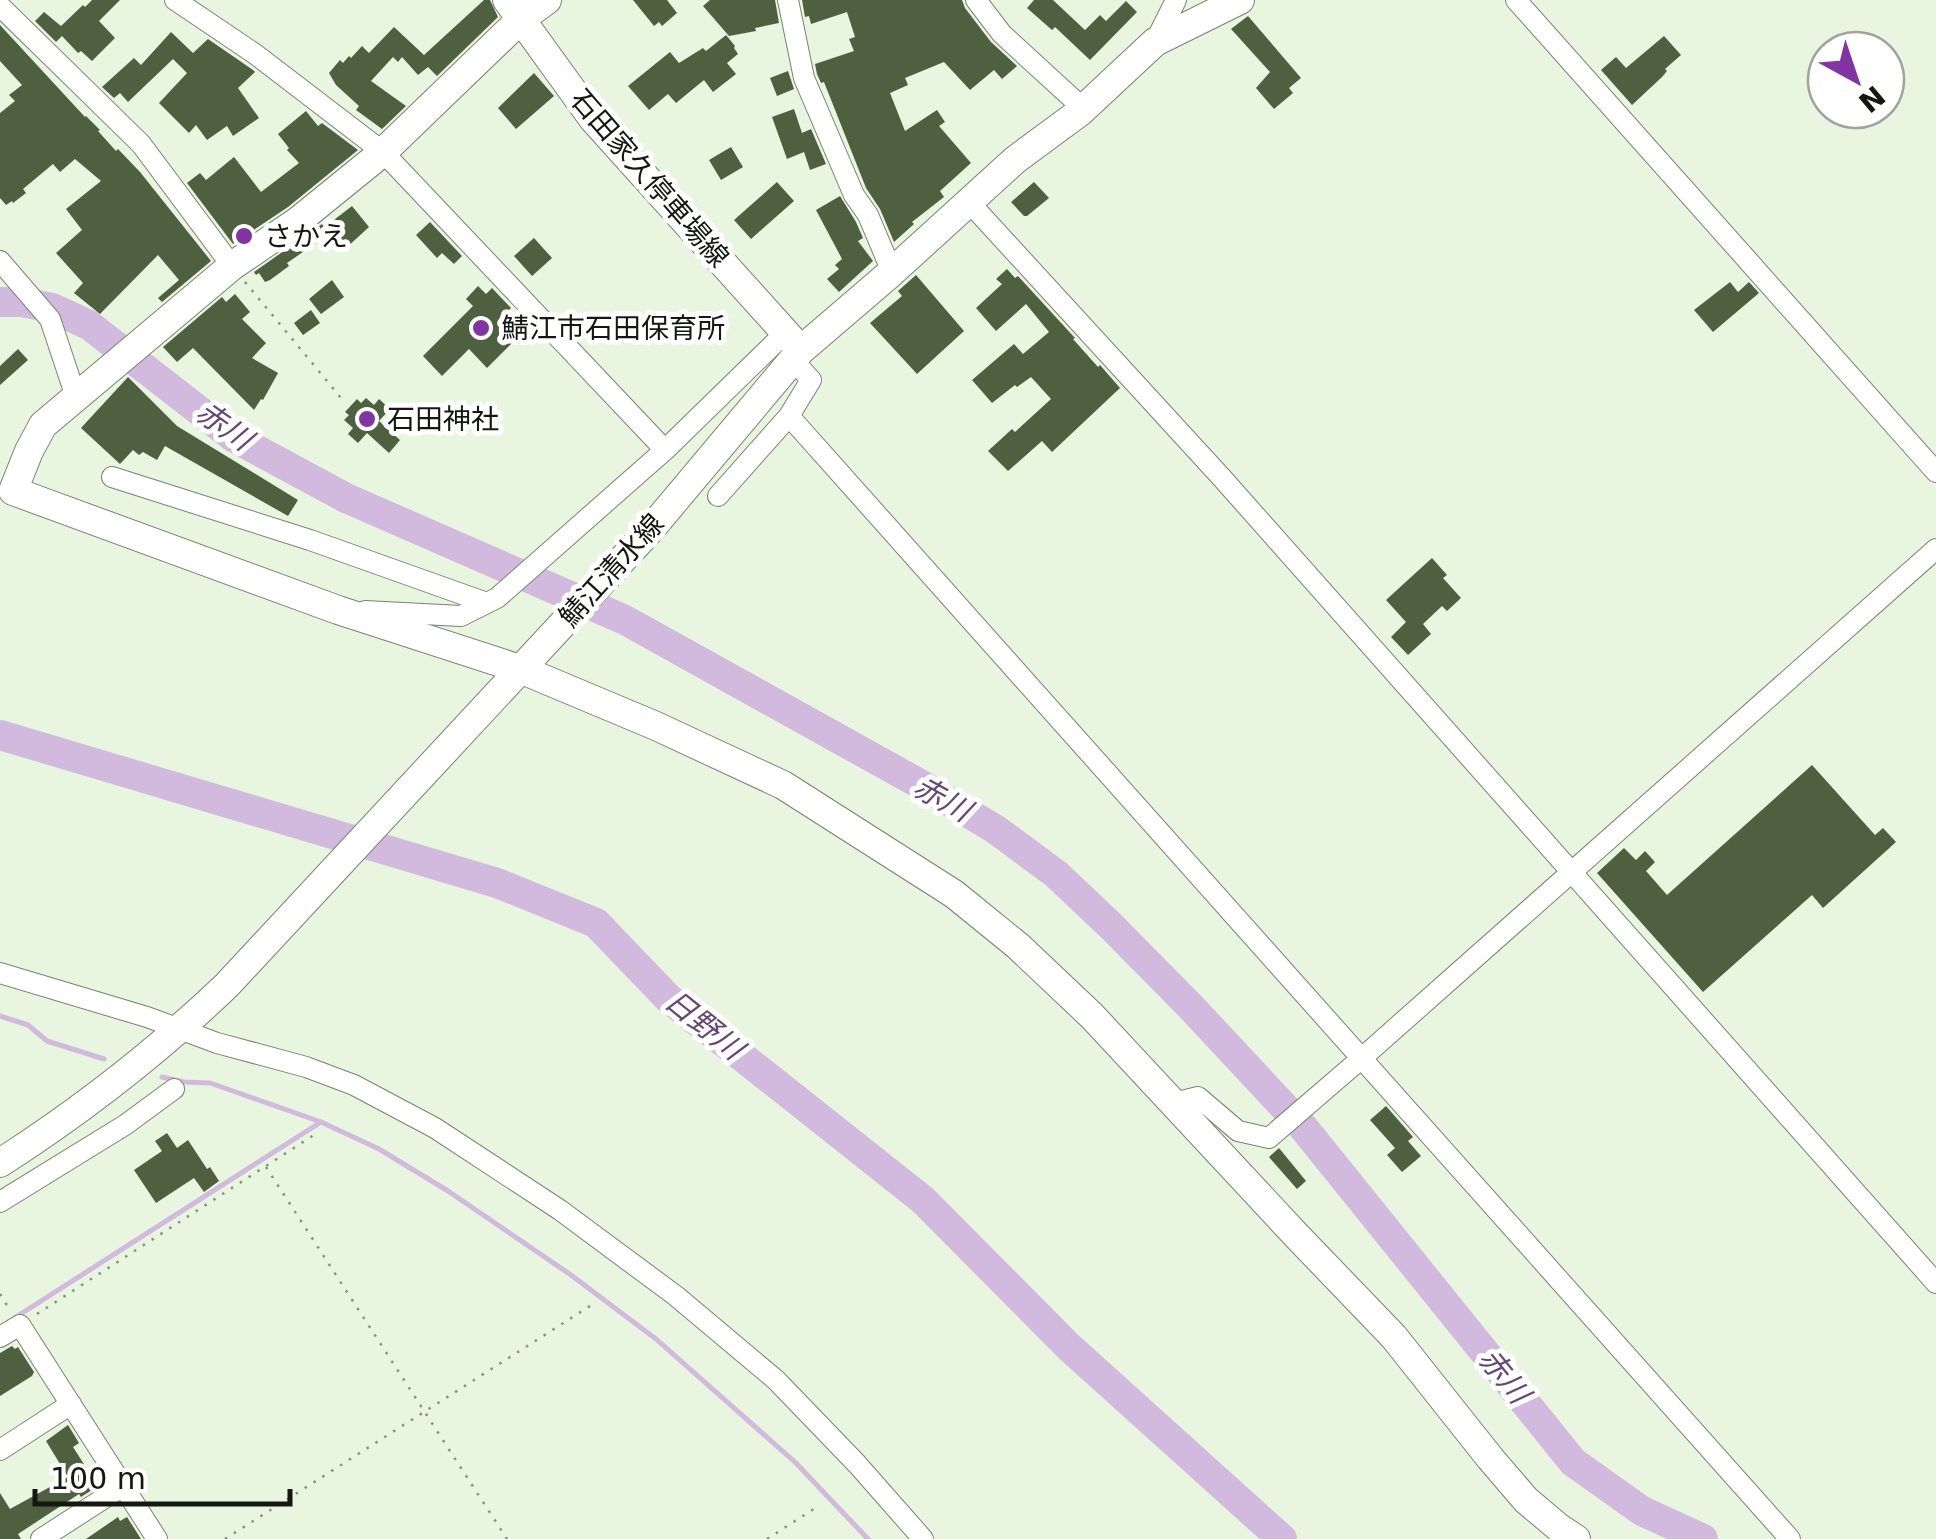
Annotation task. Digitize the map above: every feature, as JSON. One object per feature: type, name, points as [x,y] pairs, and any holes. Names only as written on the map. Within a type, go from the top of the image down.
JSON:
[{"type":"street","points":[[175,0],[256,54],[383,152],[665,450]]},
{"type":"street","points":[[546,0],[514,10],[383,152],[298,221],[232,266],[44,425],[6,489],[338,610],[512,679],[656,726],[783,785],[954,894],[1018,946],[1092,1016],[1394,1337],[1526,1500],[1576,1539]]},
{"type":"street","points":[[788,0],[804,78],[854,196],[868,215],[892,272]]},
{"type":"street","points":[[976,0],[1002,34],[1074,100],[1080,112]]},
{"type":"street","points":[[1156,42],[1176,0]]},
{"type":"street","name":"鯖江清水線","points":[[0,1163],[82,1107],[181,1030],[228,985],[650,530],[793,347],[892,272],[1015,160],[1080,112],[1156,42],[1240,0]]},
{"type":"street","points":[[1516,0],[1936,472]]},
{"type":"street","points":[[0,6],[141,144],[232,266]]},
{"type":"street","name":"石田家久停車場線","points":[[514,10],[593,118],[793,347]]},
{"type":"street","points":[[969,202],[1222,478],[1936,1283]]},
{"type":"street","points":[[0,261],[50,319],[76,397]]},
{"type":"street","points":[[338,610],[461,616],[497,598],[665,450],[793,347],[811,380],[789,416],[718,496]]},
{"type":"street","points":[[789,416],[1790,1539]]},
{"type":"street","points":[[112,477],[310,540],[487,603]]},
{"type":"street","points":[[1174,1103],[1198,1097],[1238,1131],[1269,1138],[1936,549]]},
{"type":"street","points":[[0,973],[147,1017],[217,1043],[306,1067],[354,1085],[435,1128],[560,1210],[676,1296],[776,1380],[858,1464],[923,1539]]},
{"type":"street","points":[[0,1202],[126,1126],[174,1090]]},
{"type":"street","points":[[0,1337],[16,1319],[158,1539]]},
{"type":"street","points":[[0,1450],[70,1404]]},
{"type":"street","points":[[40,1539],[123,1486]]},
{"type":"path","points":[[232,266],[342,398]]},
{"type":"path","points":[[0,1294],[16,1319],[317,1134]]},
{"type":"path","points":[[266,1166],[507,1539]]},
{"type":"path","points":[[225,1539],[590,1306]]},
{"type":"path","points":[[767,1539],[820,1505]]},
{"type":"building","points":[[92,0],[120,0],[99,21],[115,38],[92,61],[62,36],[56,42],[35,21],[44,12],[61,26]]},
{"type":"building","points":[[484,0],[490,0],[498,17],[437,76],[428,67],[418,75],[402,57],[398,62],[393,57],[371,81],[406,106],[382,129],[356,110],[359,106],[329,73],[340,60],[343,63],[351,58],[362,46],[369,53],[394,27],[424,55]]},
{"type":"building","points":[[633,0],[667,0],[677,13],[662,26],[659,22],[654,26]]},
{"type":"building","points":[[710,0],[775,0],[779,23],[729,36],[703,6]]},
{"type":"building","points":[[802,0],[962,0],[991,42],[1017,66],[1002,79],[994,70],[970,90],[944,62],[905,78],[908,85],[890,93],[905,131],[937,110],[945,122],[939,126],[971,163],[940,191],[944,197],[894,242],[866,188],[824,82],[817,74],[815,64],[854,51],[849,39],[855,37],[847,12],[811,24],[809,16],[805,17]]},
{"type":"building","points":[[1034,0],[1053,0],[1085,30],[1100,15],[1106,21],[1126,1],[1137,12],[1090,60],[1055,27],[1052,30],[1027,8]]},
{"type":"building","points":[[1248,16],[1301,78],[1289,88],[1293,93],[1274,109],[1256,88],[1270,72],[1231,29]]},
{"type":"building","points":[[0,25],[140,172],[211,261],[162,302],[158,298],[179,280],[158,255],[100,314],[74,293],[83,283],[56,253],[82,230],[66,209],[101,181],[75,159],[60,172],[53,164],[23,189],[26,193],[13,203],[6,205],[0,198],[0,113],[15,101],[9,95],[22,85],[0,61]]},
{"type":"building","points":[[171,32],[193,53],[208,39],[253,70],[238,88],[259,118],[233,136],[227,126],[207,140],[196,125],[189,133],[159,103],[187,73],[173,59],[128,102],[120,93],[114,98],[102,87],[134,58],[141,65]]},
{"type":"building","points":[[726,35],[738,54],[727,63],[736,74],[713,92],[704,80],[676,103],[668,94],[649,110],[628,86],[670,52],[679,63],[703,48],[706,51]]},
{"type":"building","points":[[1664,36],[1681,55],[1632,105],[1601,70],[1616,57],[1626,68]]},
{"type":"building","points":[[788,71],[794,89],[777,96],[770,78]]},
{"type":"building","points":[[534,73],[554,96],[516,129],[498,108]]},
{"type":"building","points":[[794,109],[802,133],[811,129],[826,164],[810,170],[804,152],[787,159],[772,117]]},
{"type":"building","points":[[306,111],[318,126],[322,123],[358,150],[288,207],[233,244],[187,183],[200,173],[206,180],[234,157],[261,192],[299,163],[278,134]]},
{"type":"building","points":[[731,147],[743,167],[721,180],[709,160]]},
{"type":"building","points":[[777,182],[794,201],[751,239],[734,220]]},
{"type":"building","points":[[1034,182],[1049,198],[1024,216],[1011,202]]},
{"type":"building","points":[[840,196],[863,238],[858,241],[873,261],[839,292],[827,279],[839,269],[835,265],[842,259],[816,210]]},
{"type":"building","points":[[352,206],[369,227],[345,249],[326,226]]},
{"type":"building","points":[[430,222],[462,256],[454,264],[442,253],[437,258],[416,235]]},
{"type":"building","points":[[322,224],[329,234],[287,263],[289,266],[265,282],[259,273],[256,275],[254,272]]},
{"type":"building","points":[[534,238],[552,258],[532,276],[514,256]]},
{"type":"building","points":[[1007,269],[1015,278],[1018,276],[1120,388],[1052,452],[1042,441],[1008,471],[988,451],[1051,399],[1031,377],[992,403],[972,380],[1014,344],[1023,354],[1049,332],[1026,304],[996,331],[976,308],[1002,284],[996,279]]},
{"type":"building","points":[[916,275],[964,331],[917,374],[870,323],[902,296],[898,291]]},
{"type":"building","points":[[332,280],[344,297],[321,314],[309,299]]},
{"type":"building","points":[[1730,282],[1738,292],[1749,282],[1759,293],[1713,332],[1694,310]]},
{"type":"building","points":[[478,286],[486,294],[492,288],[511,308],[507,312],[518,324],[505,336],[512,343],[487,368],[469,349],[442,376],[423,356],[473,306],[466,299]]},
{"type":"building","points":[[235,294],[250,312],[242,319],[266,343],[252,358],[278,373],[254,410],[193,348],[177,362],[163,347],[222,297],[226,302]]},
{"type":"building","points":[[311,310],[320,323],[303,335],[294,323]]},
{"type":"building","points":[[18,349],[28,360],[0,385],[0,366]]},
{"type":"building","points":[[128,377],[177,426],[298,500],[288,516],[165,446],[157,460],[133,450],[120,464],[81,428]]},
{"type":"building","points":[[366,398],[374,405],[379,399],[390,409],[379,421],[400,440],[389,453],[367,433],[358,443],[348,434],[353,428],[344,420],[349,415],[345,412],[357,399],[361,403]]},
{"type":"building","points":[[1432,558],[1461,598],[1447,611],[1442,606],[1423,624],[1431,634],[1408,655],[1391,637],[1406,622],[1386,600]]},
{"type":"building","points":[[1812,765],[1875,835],[1883,828],[1896,842],[1823,908],[1812,895],[1703,992],[1597,873],[1624,848],[1636,860],[1645,851],[1655,862],[1646,871],[1667,895]]},
{"type":"building","points":[[1386,1106],[1413,1137],[1408,1141],[1421,1156],[1402,1172],[1387,1155],[1395,1148],[1370,1120]]},
{"type":"building","points":[[167,1133],[177,1148],[188,1140],[219,1181],[204,1192],[194,1178],[156,1203],[134,1170],[162,1151],[155,1141]]},
{"type":"building","points":[[1279,1148],[1306,1181],[1297,1189],[1269,1157]]},
{"type":"building","points":[[18,1347],[34,1372],[0,1396],[0,1353]]},
{"type":"building","points":[[68,1425],[79,1443],[73,1447],[98,1486],[18,1534],[21,1539],[0,1539],[0,1493],[10,1509],[68,1477],[46,1441]]},
{"type":"building","points":[[118,1517],[120,1521],[127,1517],[141,1539],[86,1539]]},
{"type":"waterway","name":"赤川","points":[[0,302],[52,308],[89,325],[233,437],[346,498],[625,620],[995,829],[1056,874],[1111,926],[1303,1127],[1573,1462],[1642,1511],[1703,1539]]},
{"type":"waterway","name":"日野川","points":[[0,735],[497,883],[596,923],[668,998],[923,1200],[1069,1347],[1282,1539]]},
{"type":"waterway","points":[[0,1016],[28,1025],[47,1041],[104,1059]]},
{"type":"waterway","points":[[162,1077],[210,1083],[321,1122],[379,1149],[448,1191],[656,1339],[795,1462],[868,1539]]},
{"type":"waterway","points":[[16,1317],[321,1122]]},
{"type":"place","name":"さかえ","points":[[244,236]]},
{"type":"place","name":"鯖江市石田保育所","points":[[481,328]]},
{"type":"place","name":"石田神社","points":[[367,419]]}]
